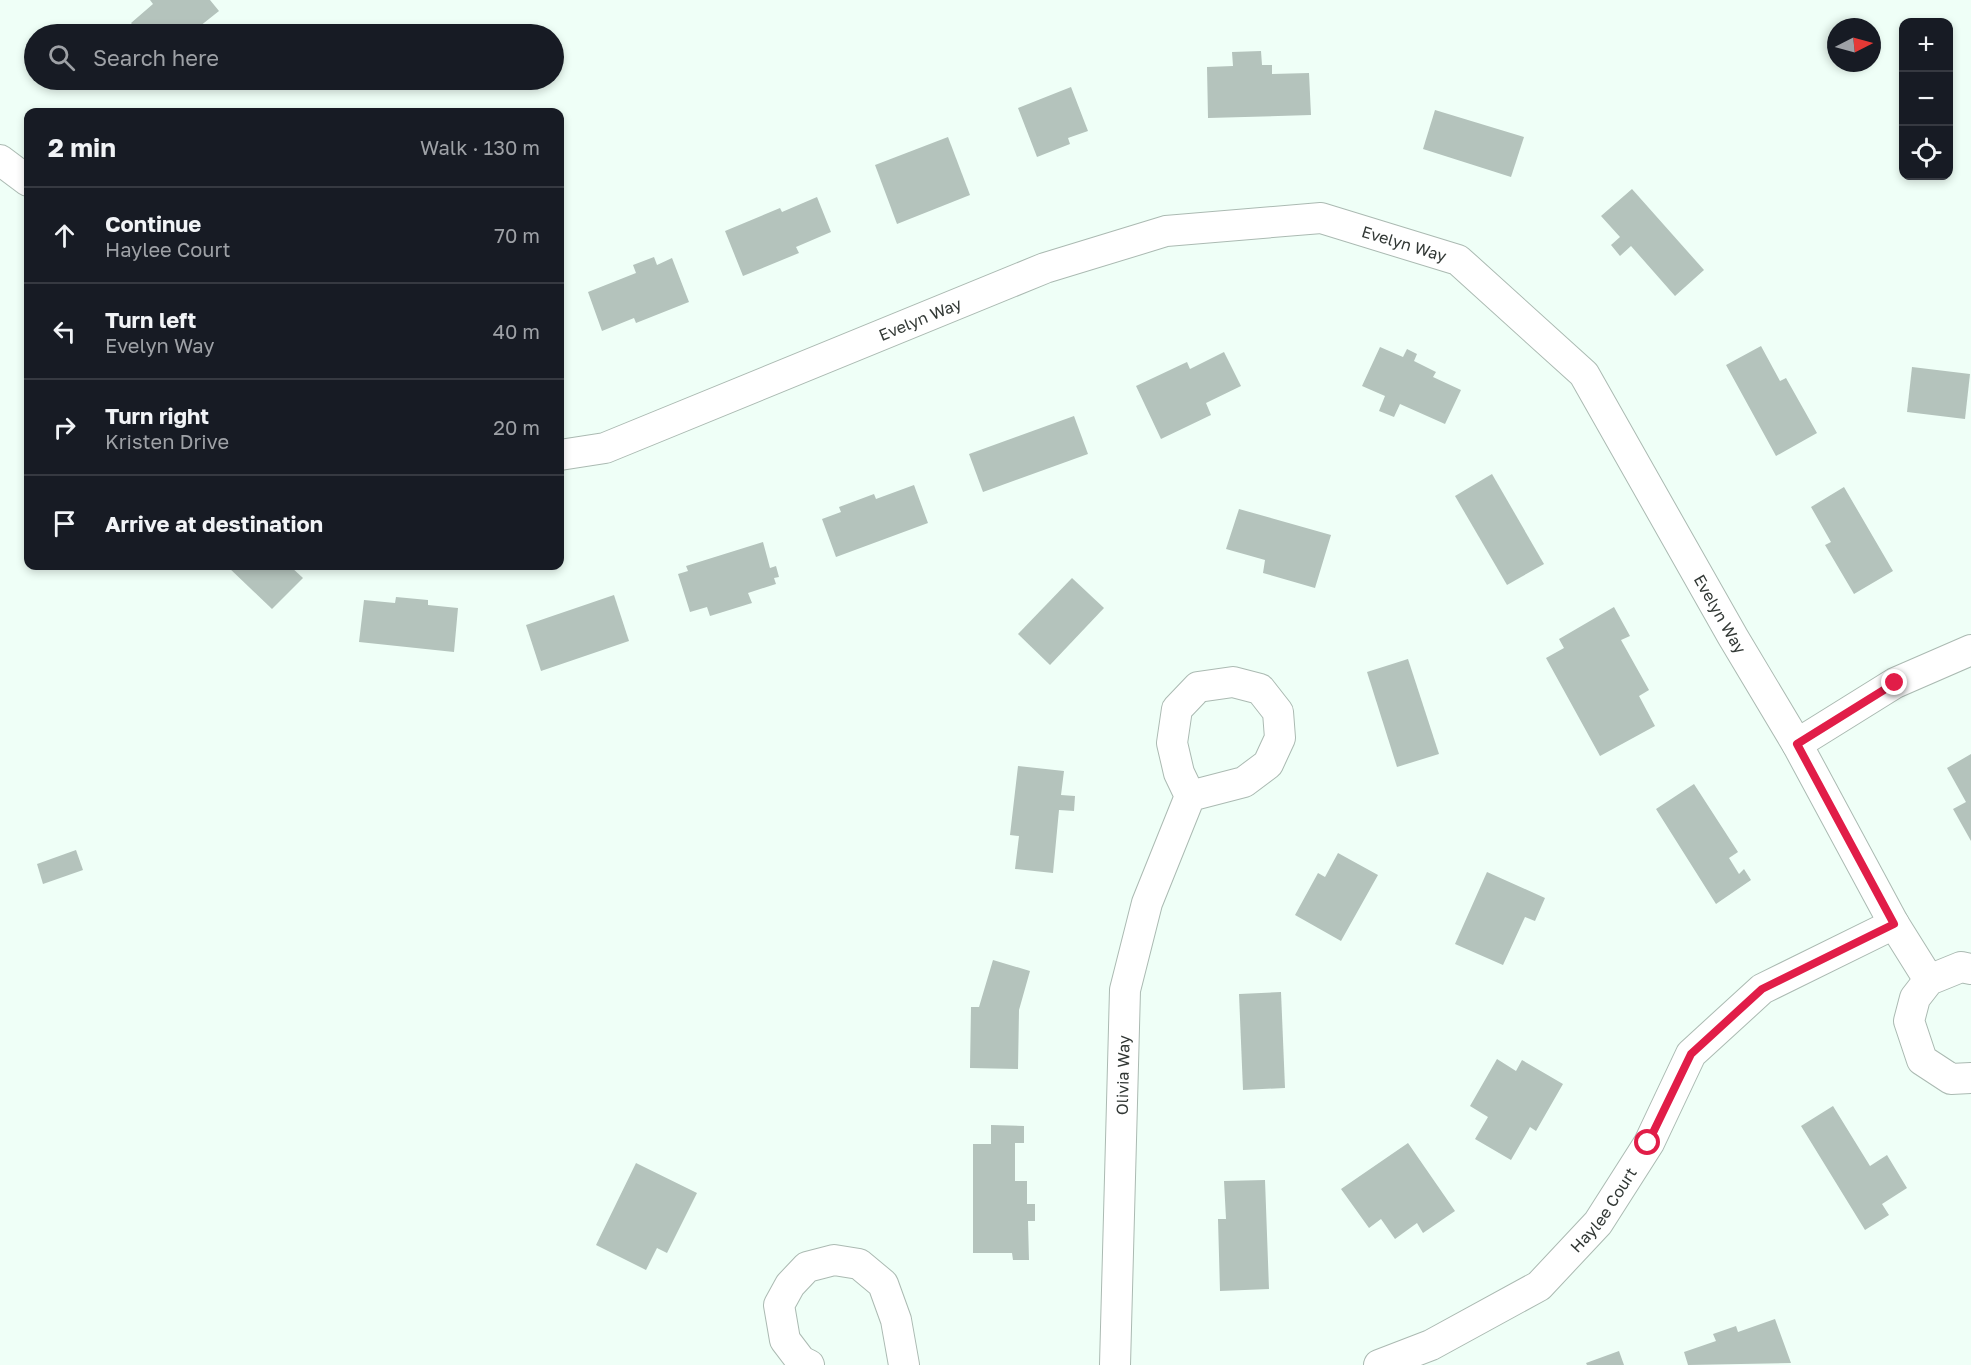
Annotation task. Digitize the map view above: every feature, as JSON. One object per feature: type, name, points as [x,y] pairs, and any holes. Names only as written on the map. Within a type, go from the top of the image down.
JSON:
[{"type":"street","points":[[0,160],[24,179]]},
{"type":"street","name":"Evelyn Way","points":[[564,454],[604,448],[1045,268],[1166,231],[1321,218],[1458,260],[1584,374],[1733,637],[1797,744],[1894,924],[1929,980]]},
{"type":"street","points":[[1797,744],[1895,683],[1971,650]]},
{"type":"street","name":"Olivia Way","points":[[1115,1365],[1125,990],[1147,903],[1190,796]]},
{"type":"street","name":"Haylee Court","points":[[1379,1365],[1431,1345],[1539,1286],[1598,1223],[1648,1143],[1691,1054],[1762,989],[1894,924]]},
{"type":"street","points":[[1971,969],[1961,967],[1929,980],[1915,998],[1909,1021],[1922,1060],[1951,1079],[1971,1078]]},
{"type":"street","points":[[809,1365],[801,1361],[785,1340],[779,1305],[790,1285],[807,1267],[834,1260],[859,1264],[883,1284],[896,1320],[904,1365]]},
{"type":"building","points":[[150,0],[210,0],[219,11],[203,24],[132,24],[153,4]]},
{"type":"building","points":[[1261,51],[1262,65],[1272,65],[1272,74],[1309,73],[1311,115],[1208,118],[1207,67],[1233,66],[1232,52]]},
{"type":"building","points":[[1071,87],[1088,131],[1068,138],[1070,144],[1037,157],[1018,108]]},
{"type":"building","points":[[1435,110],[1524,137],[1511,177],[1423,149]]},
{"type":"building","points":[[948,137],[970,195],[897,224],[875,165]]},
{"type":"building","points":[[1632,189],[1704,270],[1675,296],[1631,246],[1620,256],[1611,245],[1620,237],[1601,216]]},
{"type":"building","points":[[817,197],[831,232],[796,247],[799,253],[743,276],[725,231],[780,208],[782,212]]},
{"type":"building","points":[[654,257],[657,265],[672,258],[689,302],[636,323],[634,318],[602,331],[588,292],[636,273],[633,265]]},
{"type":"building","points":[[1761,346],[1780,381],[1786,378],[1817,433],[1776,456],[1726,365]]},
{"type":"building","points":[[1380,347],[1403,357],[1407,349],[1417,354],[1414,361],[1436,372],[1433,377],[1461,390],[1445,424],[1400,404],[1394,417],[1379,411],[1385,396],[1362,386]]},
{"type":"building","points":[[1224,352],[1241,386],[1206,403],[1211,415],[1161,439],[1136,386],[1187,362],[1190,369]]},
{"type":"building","points":[[1912,367],[1970,374],[1965,419],[1907,412]]},
{"type":"building","points":[[1074,416],[1088,454],[983,492],[969,454]]},
{"type":"building","points":[[1492,474],[1544,564],[1507,585],[1455,496]]},
{"type":"building","points":[[914,485],[928,523],[836,557],[822,519],[841,512],[839,507],[874,494],[876,499]]},
{"type":"building","points":[[1844,487],[1893,571],[1854,594],[1825,545],[1831,542],[1811,507]]},
{"type":"building","points":[[1239,509],[1331,535],[1315,588],[1263,573],[1265,560],[1226,549]]},
{"type":"building","points":[[763,542],[770,568],[776,566],[779,577],[774,578],[776,584],[748,593],[752,603],[710,616],[707,607],[690,612],[678,574],[688,571],[686,566]]},
{"type":"building","points":[[231,570],[294,570],[303,578],[272,609]]},
{"type":"building","points":[[1072,578],[1104,608],[1050,665],[1018,634]]},
{"type":"building","points":[[614,595],[629,641],[541,671],[526,625]]},
{"type":"building","points":[[396,597],[428,600],[428,605],[458,608],[454,652],[359,642],[364,600],[395,603]]},
{"type":"building","points":[[1614,607],[1630,636],[1621,640],[1649,690],[1639,696],[1655,726],[1600,756],[1546,658],[1564,648],[1559,639]]},
{"type":"building","points":[[1408,659],[1439,754],[1397,767],[1367,672]]},
{"type":"building","points":[[1971,754],[1971,841],[1953,809],[1966,802],[1947,768]]},
{"type":"building","points":[[1018,766],[1064,771],[1061,795],[1075,796],[1074,811],[1059,810],[1053,873],[1015,869],[1019,836],[1010,835]]},
{"type":"building","points":[[1694,784],[1738,852],[1729,858],[1739,874],[1744,869],[1751,880],[1716,904],[1656,809]]},
{"type":"building","points":[[76,850],[83,870],[43,884],[37,864]]},
{"type":"building","points":[[1338,853],[1378,875],[1341,941],[1295,915],[1318,873],[1325,877]]},
{"type":"building","points":[[1487,872],[1545,898],[1535,921],[1525,917],[1503,965],[1455,944]]},
{"type":"building","points":[[993,960],[1030,971],[1019,1010],[1018,1069],[970,1068],[971,1007],[979,1007]]},
{"type":"building","points":[[1281,992],[1285,1088],[1243,1090],[1239,994]]},
{"type":"building","points":[[1497,1059],[1516,1071],[1522,1060],[1563,1084],[1536,1131],[1530,1127],[1511,1160],[1475,1139],[1488,1117],[1470,1106]]},
{"type":"building","points":[[1833,1106],[1870,1166],[1887,1155],[1907,1188],[1882,1204],[1889,1215],[1865,1230],[1801,1126]]},
{"type":"building","points":[[991,1125],[1024,1126],[1024,1143],[1015,1143],[1015,1181],[1027,1181],[1027,1204],[1035,1204],[1035,1221],[1028,1221],[1029,1260],[1013,1260],[1012,1253],[973,1253],[973,1144],[991,1144]]},
{"type":"building","points":[[1408,1143],[1455,1211],[1423,1233],[1417,1223],[1395,1239],[1381,1219],[1369,1228],[1341,1189]]},
{"type":"building","points":[[636,1163],[697,1193],[667,1253],[657,1248],[646,1270],[596,1245]]},
{"type":"building","points":[[1265,1180],[1269,1289],[1220,1291],[1218,1219],[1226,1219],[1224,1181]]},
{"type":"building","points":[[1775,1319],[1791,1363],[1688,1365],[1684,1352],[1716,1341],[1713,1334],[1736,1326],[1738,1332]]},
{"type":"building","points":[[1619,1351],[1624,1365],[1587,1365],[1586,1363]]},
{"type":"route","points":[[1648,1143],[1691,1054],[1762,989],[1894,924],[1797,744],[1895,683]]}]
